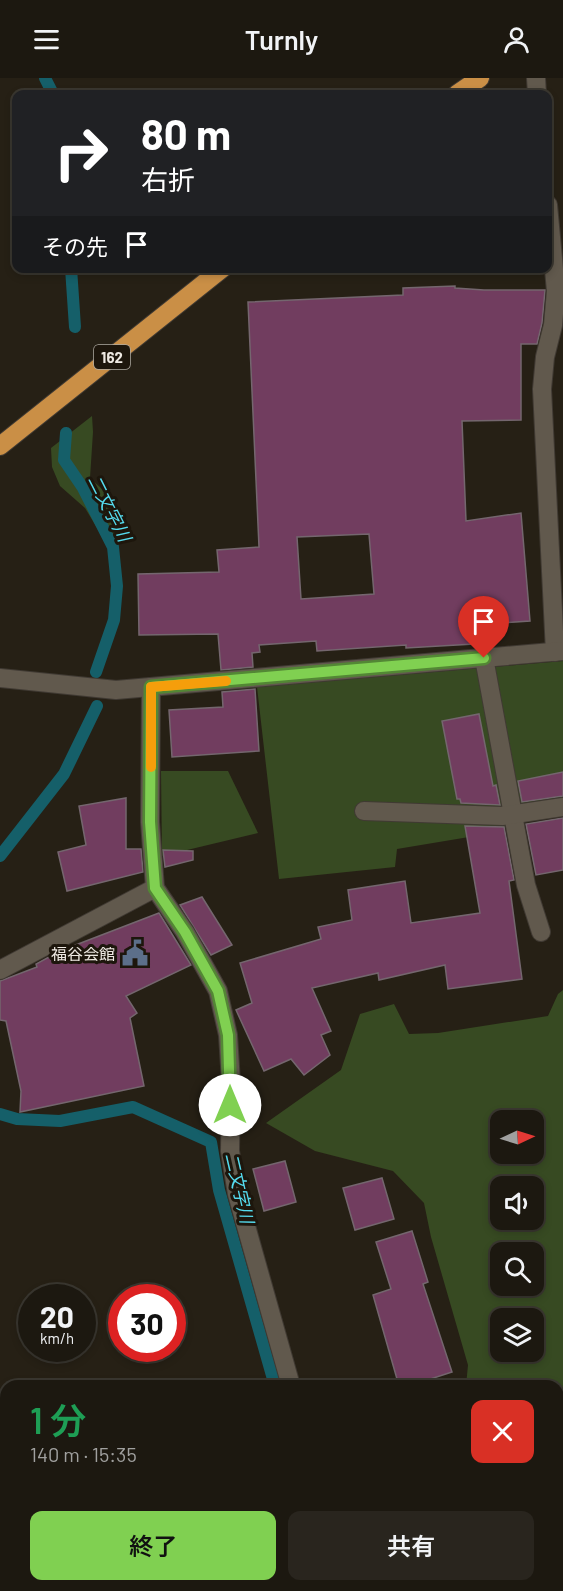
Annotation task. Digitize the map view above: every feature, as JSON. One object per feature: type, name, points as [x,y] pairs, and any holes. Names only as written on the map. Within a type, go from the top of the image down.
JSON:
[{"type":"highway","points":[[463,90],[480,78]]},
{"type":"highway","name":"162","points":[[0,446],[217,273]]},
{"type":"street","points":[[0,678],[116,690],[559,652],[542,389],[545,357],[553,325],[556,291],[552,248]]},
{"type":"street","points":[[484,658],[526,885],[541,932]]},
{"type":"street","points":[[151,687],[150,822],[155,888],[185,932],[218,991],[228,1035],[231,1082],[230,1151],[237,1194],[289,1380]]},
{"type":"street","points":[[364,811],[502,816],[563,807]]},
{"type":"street","points":[[0,970],[155,888]]},
{"type":"green space","points":[[92,416],[90,478],[115,501],[117,550],[111,551],[85,508],[60,486],[52,467],[51,448]]},
{"type":"green space","points":[[563,661],[563,797],[506,806],[505,831],[397,849],[395,867],[279,879],[257,687]]},
{"type":"green space","points":[[161,771],[228,771],[258,833],[162,856]]},
{"type":"green space","points":[[563,990],[563,1380],[467,1380],[468,1365],[431,1237],[424,1203],[393,1171],[315,1151],[266,1123],[341,1070],[360,1014],[394,1004],[409,1034],[438,1033],[548,1016],[558,994]]},
{"type":"building","points":[[455,286],[455,288],[484,290],[545,290],[542,323],[537,344],[521,344],[521,420],[462,421],[466,521],[521,513],[530,621],[473,625],[474,644],[406,648],[406,645],[317,651],[316,641],[259,645],[260,652],[252,653],[253,667],[221,670],[218,634],[139,635],[138,574],[219,572],[217,550],[259,547],[248,302],[403,295],[403,288]],"holes":[[[369,534],[374,594],[301,599],[297,537]]]},
{"type":"building","points":[[255,689],[259,751],[172,757],[169,710],[223,707],[222,692]]},
{"type":"building","points":[[479,714],[493,786],[496,785],[500,805],[461,803],[460,799],[457,799],[442,721]]},
{"type":"building","points":[[563,772],[563,796],[522,802],[518,781]]},
{"type":"building","points":[[126,798],[126,849],[141,849],[143,872],[67,891],[58,852],[86,845],[79,806]]},
{"type":"building","points":[[563,818],[563,870],[536,875],[526,824]]},
{"type":"building","points":[[465,826],[504,827],[514,880],[509,881],[522,979],[448,989],[445,965],[379,980],[378,973],[312,988],[331,1031],[321,1035],[330,1055],[304,1075],[291,1059],[264,1071],[236,1010],[252,1003],[240,963],[321,939],[318,927],[352,920],[348,890],[405,881],[411,923],[480,913]]},
{"type":"building","points":[[163,850],[193,851],[193,860],[165,867]]},
{"type":"building","points":[[202,897],[232,945],[211,955],[180,905]]},
{"type":"building","points":[[159,913],[191,965],[126,996],[137,1013],[130,1018],[144,1086],[20,1112],[21,1091],[6,1021],[0,1020],[0,981],[37,967],[36,964],[60,951]]},
{"type":"building","points":[[285,1161],[296,1202],[264,1211],[253,1169]]},
{"type":"building","points":[[382,1178],[394,1219],[355,1230],[343,1188]]},
{"type":"building","points":[[412,1231],[428,1282],[423,1284],[452,1372],[427,1380],[397,1380],[373,1295],[391,1289],[376,1242]]},
{"type":"waterway","name":"二文字川","points":[[45,78],[51,90]]},
{"type":"waterway","name":"二文字川","points":[[71,273],[75,327]]},
{"type":"waterway","name":"二文字川","points":[[66,433],[64,460],[83,488],[113,547],[117,586],[114,620],[96,672]]},
{"type":"waterway","name":"二文字川","points":[[0,856],[64,774],[97,706]]},
{"type":"waterway","name":"二文字川","points":[[0,1114],[17,1119],[60,1121],[133,1107],[211,1142],[219,1190],[273,1380]]},
{"type":"slow traffic","points":[[151,767],[151,687],[226,681]]},
{"type":"place","name":"福谷会館","points":[[135,953]]},
{"type":"route","points":[[230,1105],[228,1035],[218,991],[185,932],[155,888],[150,822],[151,687],[484,658]]}]
